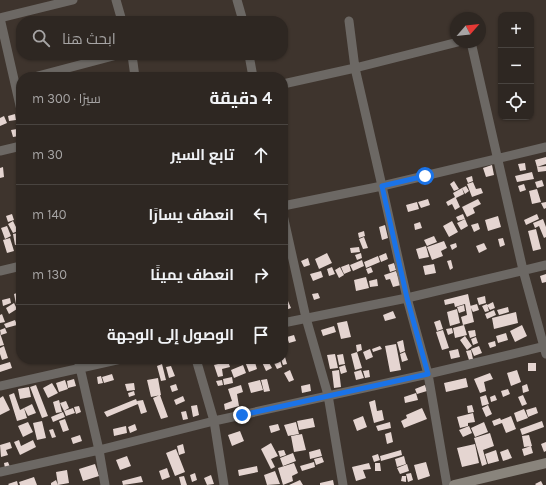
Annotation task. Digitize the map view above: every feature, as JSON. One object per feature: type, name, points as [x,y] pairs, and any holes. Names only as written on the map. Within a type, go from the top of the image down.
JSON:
[{"type":"street","points":[[16,74],[0,18],[73,0]]},
{"type":"street","points":[[116,0],[121,16]]},
{"type":"street","points":[[237,0],[242,16]]},
{"type":"street","points":[[349,21],[355,68],[407,298],[428,374],[447,485]]},
{"type":"street","points":[[288,83],[450,44]]},
{"type":"street","points":[[0,472],[99,450],[214,421],[328,395],[546,349],[523,270],[471,48]]},
{"type":"street","points":[[53,72],[99,60]]},
{"type":"street","points":[[133,60],[134,72]]},
{"type":"street","points":[[250,60],[252,72]]},
{"type":"street","points":[[0,151],[16,147]]},
{"type":"street","points":[[288,205],[382,186],[546,147]]},
{"type":"street","points":[[288,237],[306,318],[328,395],[343,485]]},
{"type":"street","points":[[288,322],[407,298],[546,265]]},
{"type":"street","points":[[0,271],[16,267]]},
{"type":"street","points":[[0,386],[79,364],[99,450],[105,485]]},
{"type":"street","points":[[197,364],[214,421],[224,485]]},
{"type":"street","points":[[454,485],[546,463]]},
{"type":"building","points":[[15,114],[16,120],[9,121],[8,116]]},
{"type":"building","points":[[4,116],[7,123],[0,126],[0,118]]},
{"type":"building","points":[[16,129],[16,136],[13,137],[11,130]]},
{"type":"building","points":[[546,157],[546,164],[537,167],[535,160]]},
{"type":"building","points":[[525,163],[526,170],[520,171],[518,164]]},
{"type":"building","points":[[492,165],[494,175],[486,177],[483,168]]},
{"type":"building","points":[[546,166],[546,171],[538,172],[537,167]]},
{"type":"building","points":[[3,167],[4,177],[0,178],[0,168]]},
{"type":"building","points":[[532,172],[534,179],[517,182],[515,176]]},
{"type":"building","points":[[472,176],[473,181],[468,183],[466,178]]},
{"type":"building","points":[[542,180],[544,186],[537,188],[535,182]]},
{"type":"building","points":[[454,181],[459,189],[454,191],[450,184]]},
{"type":"building","points":[[473,182],[476,189],[481,188],[483,193],[472,197],[467,184]]},
{"type":"building","points":[[524,184],[526,190],[520,192],[518,186]]},
{"type":"building","points":[[466,186],[469,191],[465,194],[462,188]]},
{"type":"building","points":[[462,188],[464,194],[456,198],[460,207],[455,210],[452,204],[448,206],[446,202],[455,197],[453,193]]},
{"type":"building","points":[[537,189],[541,202],[532,204],[529,191]]},
{"type":"building","points":[[428,199],[430,205],[421,208],[418,202]]},
{"type":"building","points":[[478,199],[481,204],[473,208],[475,213],[467,217],[462,207]]},
{"type":"building","points":[[417,202],[419,209],[408,212],[406,205]]},
{"type":"building","points":[[546,202],[546,208],[544,209],[541,203]]},
{"type":"building","points":[[12,214],[14,220],[8,222],[6,216]]},
{"type":"building","points":[[463,214],[465,219],[458,221],[456,217]]},
{"type":"building","points":[[537,214],[539,219],[526,225],[524,220]]},
{"type":"building","points":[[498,216],[501,227],[488,231],[485,220]]},
{"type":"building","points":[[465,219],[468,226],[461,230],[457,223]]},
{"type":"building","points":[[543,219],[546,227],[546,237],[544,238],[539,226],[535,228],[533,223]]},
{"type":"building","points":[[13,221],[16,227],[16,232],[13,233],[8,224]]},
{"type":"building","points":[[452,221],[458,232],[449,237],[443,226]]},
{"type":"building","points":[[420,222],[422,228],[415,230],[414,224]]},
{"type":"building","points":[[478,223],[480,229],[474,232],[471,225]]},
{"type":"building","points":[[385,225],[388,238],[382,240],[379,227]]},
{"type":"building","points":[[7,226],[11,236],[5,239],[1,228]]},
{"type":"building","points":[[536,229],[541,249],[533,251],[528,231]]},
{"type":"building","points":[[364,231],[365,236],[359,238],[358,233]]},
{"type":"building","points":[[16,233],[16,245],[15,245],[13,234]]},
{"type":"building","points":[[434,236],[437,242],[427,246],[424,240]]},
{"type":"building","points":[[364,237],[368,248],[363,249],[359,239]]},
{"type":"building","points":[[10,238],[14,251],[7,253],[3,240]]},
{"type":"building","points":[[503,238],[505,245],[500,247],[498,239]]},
{"type":"building","points":[[444,241],[447,248],[441,251],[443,256],[432,260],[427,247]]},
{"type":"building","points":[[456,243],[457,247],[452,250],[450,245]]},
{"type":"building","points":[[484,243],[487,249],[479,253],[476,246]]},
{"type":"building","points":[[426,246],[429,257],[419,259],[416,249]]},
{"type":"building","points":[[359,247],[360,252],[351,253],[350,248]]},
{"type":"building","points":[[327,253],[332,263],[319,269],[315,259]]},
{"type":"building","points":[[361,253],[362,258],[357,260],[355,255]]},
{"type":"building","points":[[386,253],[388,259],[381,262],[379,256]]},
{"type":"building","points":[[378,256],[380,262],[366,268],[364,262]]},
{"type":"building","points":[[308,258],[310,265],[304,267],[301,261]]},
{"type":"building","points":[[362,260],[364,266],[353,271],[350,265]]},
{"type":"building","points":[[451,260],[453,268],[450,270],[447,261]]},
{"type":"building","points":[[394,263],[396,270],[390,272],[388,265]]},
{"type":"building","points":[[349,264],[351,271],[344,274],[341,267]]},
{"type":"building","points":[[434,264],[436,273],[425,275],[423,266]]},
{"type":"building","points":[[332,267],[335,274],[329,276],[327,269]]},
{"type":"building","points":[[340,267],[344,275],[339,278],[335,270]]},
{"type":"building","points":[[371,267],[373,272],[368,274],[366,269]]},
{"type":"building","points":[[321,271],[323,277],[313,281],[310,274]]},
{"type":"building","points":[[396,271],[401,285],[393,287],[390,279],[386,280],[384,275]]},
{"type":"building","points":[[546,274],[546,282],[542,283],[540,276]]},
{"type":"building","points":[[366,277],[369,288],[356,291],[354,280]]},
{"type":"building","points":[[377,279],[378,286],[370,287],[369,281]]},
{"type":"building","points":[[16,293],[16,304],[14,294]]},
{"type":"building","points":[[318,293],[320,298],[314,300],[312,294]]},
{"type":"building","points":[[468,294],[474,322],[463,325],[461,317],[467,315],[465,304],[455,307],[454,303],[445,305],[444,300]]},
{"type":"building","points":[[485,296],[486,303],[479,305],[477,298]]},
{"type":"building","points":[[10,298],[11,303],[3,306],[2,300]]},
{"type":"building","points":[[288,301],[291,308],[288,309]]},
{"type":"building","points":[[493,302],[495,308],[490,310],[487,305]]},
{"type":"building","points":[[14,303],[16,310],[9,314],[6,308]]},
{"type":"building","points":[[477,304],[479,310],[473,312],[470,306]]},
{"type":"building","points":[[487,304],[489,311],[485,312],[482,306]]},
{"type":"building","points":[[464,305],[465,311],[459,313],[457,307]]},
{"type":"building","points":[[508,307],[509,312],[499,315],[497,310]]},
{"type":"building","points":[[457,309],[460,323],[450,326],[447,312]]},
{"type":"building","points":[[494,310],[496,315],[487,319],[485,314]]},
{"type":"building","points":[[393,311],[396,318],[385,321],[383,315]]},
{"type":"building","points":[[516,312],[518,323],[494,329],[492,318]]},
{"type":"building","points":[[2,314],[5,322],[0,323],[0,315]]},
{"type":"building","points":[[15,320],[16,322],[16,325],[6,328],[4,324]]},
{"type":"building","points":[[440,320],[443,329],[437,331],[434,322]]},
{"type":"building","points":[[347,321],[351,337],[341,339],[337,323]]},
{"type":"building","points":[[464,325],[467,335],[455,338],[453,328]]},
{"type":"building","points":[[522,325],[527,336],[515,342],[510,331]]},
{"type":"building","points":[[334,326],[336,332],[323,336],[321,330]]},
{"type":"building","points":[[5,328],[7,333],[1,335],[0,330]]},
{"type":"building","points":[[452,328],[453,333],[448,335],[446,329]]},
{"type":"building","points":[[443,330],[449,348],[442,350],[436,332]]},
{"type":"building","points":[[475,330],[476,336],[470,338],[468,331]]},
{"type":"building","points":[[0,333],[4,345],[0,346]]},
{"type":"building","points":[[506,333],[508,340],[498,343],[496,336]]},
{"type":"building","points":[[294,335],[296,341],[289,343],[288,337]]},
{"type":"building","points":[[465,336],[472,346],[467,350],[460,340]]},
{"type":"building","points":[[476,337],[478,343],[473,345],[471,339]]},
{"type":"building","points":[[403,340],[405,351],[400,353],[397,342]]},
{"type":"building","points":[[495,341],[496,346],[490,348],[488,343]]},
{"type":"building","points":[[361,344],[362,350],[357,352],[356,345]]},
{"type":"building","points":[[396,344],[401,370],[390,372],[385,346]]},
{"type":"building","points":[[4,346],[8,358],[2,360],[0,348]]},
{"type":"building","points":[[380,346],[382,349],[373,352],[372,349]]},
{"type":"building","points":[[479,346],[482,353],[474,356],[471,349]]},
{"type":"building","points":[[370,349],[373,357],[366,360],[363,352]]},
{"type":"building","points":[[458,349],[460,357],[451,359],[449,351]]},
{"type":"building","points":[[471,350],[473,359],[469,360],[466,351]]},
{"type":"building","points":[[357,352],[362,368],[355,370],[351,354]]},
{"type":"building","points":[[405,352],[408,360],[402,362],[400,354]]},
{"type":"building","points":[[335,354],[338,368],[330,369],[327,355]]},
{"type":"building","points":[[343,354],[345,364],[339,365],[337,355]]},
{"type":"building","points":[[10,362],[12,368],[0,372],[0,365]]},
{"type":"building","points":[[528,363],[536,363],[536,371],[528,371]]},
{"type":"building","points":[[162,364],[166,380],[161,381],[157,366]]},
{"type":"building","points":[[229,364],[230,367],[222,369],[223,376],[218,377],[214,365]]},
{"type":"building","points":[[246,364],[256,364],[257,369],[249,372]]},
{"type":"building","points":[[263,364],[270,364],[272,368],[266,371]]},
{"type":"building","points":[[274,364],[281,364],[282,367],[277,369]]},
{"type":"building","points":[[243,365],[246,373],[234,378],[231,370]]},
{"type":"building","points":[[345,365],[347,372],[341,374],[339,367]]},
{"type":"building","points":[[171,366],[175,376],[169,378],[166,367]]},
{"type":"building","points":[[290,370],[294,380],[289,382],[284,373]]},
{"type":"building","points":[[339,370],[341,387],[334,388],[332,371]]},
{"type":"building","points":[[361,370],[364,378],[356,380],[354,372]]},
{"type":"building","points":[[369,370],[370,377],[365,378],[363,371]]},
{"type":"building","points":[[517,370],[521,382],[511,386],[507,373]]},
{"type":"building","points":[[490,373],[493,379],[484,382],[486,391],[480,393],[474,379]]},
{"type":"building","points":[[112,374],[114,380],[104,383],[102,377]]},
{"type":"building","points":[[101,376],[103,383],[98,384],[97,377]]},
{"type":"building","points":[[232,377],[233,383],[224,385],[223,379]]},
{"type":"building","points":[[158,378],[161,395],[151,397],[147,380]]},
{"type":"building","points":[[466,378],[468,387],[446,392],[444,383]]},
{"type":"building","points":[[74,379],[76,386],[68,388],[67,381]]},
{"type":"building","points":[[267,379],[270,391],[264,392],[261,380]]},
{"type":"building","points":[[65,380],[68,389],[59,392],[56,383]]},
{"type":"building","points":[[222,380],[223,385],[218,386],[216,381]]},
{"type":"building","points":[[260,380],[263,390],[251,393],[248,383]]},
{"type":"building","points":[[52,383],[58,393],[48,398],[43,388]]},
{"type":"building","points":[[134,383],[135,390],[127,391],[125,384]]},
{"type":"building","points":[[176,384],[178,390],[172,392],[170,386]]},
{"type":"building","points":[[310,384],[311,391],[302,393],[301,386]]},
{"type":"building","points":[[527,384],[529,391],[523,393],[522,386]]},
{"type":"building","points":[[36,385],[48,416],[42,418],[30,387]]},
{"type":"building","points":[[241,385],[243,392],[237,394],[239,406],[225,410],[224,404],[232,401],[228,389]]},
{"type":"building","points":[[425,385],[427,391],[417,394],[415,389]]},
{"type":"building","points":[[29,387],[31,397],[20,399],[18,389]]},
{"type":"building","points":[[508,389],[510,394],[503,397],[501,391]]},
{"type":"building","points":[[134,391],[135,395],[129,397],[128,393]]},
{"type":"building","points":[[14,393],[20,410],[24,408],[27,418],[17,421],[9,395]]},
{"type":"building","points":[[416,393],[418,400],[405,403],[404,397]]},
{"type":"building","points":[[160,395],[168,417],[161,419],[153,398]]},
{"type":"building","points":[[486,395],[489,404],[482,406],[480,397]]},
{"type":"building","points":[[495,395],[497,400],[491,402],[490,397]]},
{"type":"building","points":[[523,395],[527,404],[522,406],[518,397]]},
{"type":"building","points":[[3,396],[10,410],[0,415],[0,398]]},
{"type":"building","points":[[183,396],[185,401],[176,405],[174,400]]},
{"type":"building","points":[[136,399],[138,404],[107,417],[104,412]]},
{"type":"building","points":[[59,400],[62,412],[56,413],[53,402]]},
{"type":"building","points":[[143,400],[147,412],[141,414],[137,401]]},
{"type":"building","points":[[375,400],[377,411],[382,410],[384,420],[374,423],[369,402]]},
{"type":"building","points":[[66,401],[69,408],[64,411],[60,403]]},
{"type":"building","points":[[32,404],[36,413],[28,416],[24,408]]},
{"type":"building","points":[[197,405],[199,415],[193,417],[191,406]]},
{"type":"building","points":[[472,405],[474,412],[468,413],[467,406]]},
{"type":"building","points":[[488,405],[492,414],[486,417],[482,408]]},
{"type":"building","points":[[79,406],[81,412],[76,414],[74,407]]},
{"type":"building","points":[[536,407],[538,413],[528,417],[526,410]]},
{"type":"building","points":[[73,408],[75,413],[66,416],[64,411]]},
{"type":"building","points":[[422,408],[427,419],[404,428],[401,421],[407,418],[406,415]]},
{"type":"building","points":[[524,409],[528,418],[517,422],[514,413]]},
{"type":"building","points":[[186,411],[188,419],[183,420],[181,412]]},
{"type":"building","points":[[63,412],[65,417],[53,422],[51,417]]},
{"type":"building","points":[[473,413],[475,422],[468,423],[468,426],[460,428],[457,417]]},
{"type":"building","points":[[363,416],[367,427],[357,431],[353,420]]},
{"type":"building","points":[[511,416],[516,429],[506,433],[502,423],[494,426],[492,421],[500,418],[501,420]]},
{"type":"building","points":[[313,418],[315,427],[299,430],[297,421]]},
{"type":"building","points":[[65,419],[69,430],[63,432],[59,421]]},
{"type":"building","points":[[42,421],[46,438],[37,440],[33,423]]},
{"type":"building","points":[[542,421],[544,427],[522,435],[520,429]]},
{"type":"building","points":[[28,422],[33,432],[23,437],[18,426]]},
{"type":"building","points":[[296,422],[299,434],[288,436],[284,425]]},
{"type":"building","points":[[390,422],[391,428],[378,431],[376,426]]},
{"type":"building","points":[[484,422],[488,432],[475,437],[471,428]]},
{"type":"building","points":[[135,424],[137,430],[130,433],[128,427]]},
{"type":"building","points":[[278,424],[280,430],[271,433],[269,426]]},
{"type":"building","points":[[126,426],[127,433],[114,436],[113,429]]},
{"type":"building","points":[[469,426],[472,433],[463,437],[459,430]]},
{"type":"building","points":[[53,429],[56,437],[52,438],[49,430]]},
{"type":"building","points":[[240,431],[244,441],[232,446],[228,435]]},
{"type":"building","points":[[391,432],[393,442],[387,444],[385,434]]},
{"type":"building","points":[[490,433],[494,446],[483,450],[487,464],[482,466],[474,438]]},
{"type":"building","points":[[302,434],[306,450],[294,452],[291,436]]},
{"type":"building","points":[[80,435],[82,441],[73,444],[71,438]]},
{"type":"building","points":[[529,435],[532,446],[524,447],[522,436]]},
{"type":"building","points":[[19,440],[21,446],[33,440],[36,447],[20,455],[14,442]]},
{"type":"building","points":[[10,442],[12,448],[6,450],[8,455],[1,457],[0,445]]},
{"type":"building","points":[[546,442],[546,451],[544,452],[541,444]]},
{"type":"building","points":[[271,443],[278,456],[271,459],[275,467],[271,469],[261,449]]},
{"type":"building","points":[[183,444],[185,453],[179,455],[177,446]]},
{"type":"building","points":[[475,444],[479,463],[462,467],[457,448]]},
{"type":"building","points":[[531,446],[533,453],[524,456],[522,449]]},
{"type":"building","points":[[176,449],[185,472],[175,476],[166,453]]},
{"type":"building","points":[[320,449],[322,456],[310,459],[309,452]]},
{"type":"building","points":[[508,449],[512,458],[503,461],[500,452]]},
{"type":"building","points":[[284,450],[286,455],[280,457],[278,451]]},
{"type":"building","points":[[401,450],[402,455],[381,461],[380,456]]},
{"type":"building","points":[[496,450],[499,461],[488,464],[485,454]]},
{"type":"building","points":[[293,453],[296,461],[283,466],[280,458]]},
{"type":"building","points":[[378,454],[380,460],[374,462],[372,456]]},
{"type":"building","points":[[127,456],[131,466],[120,470],[116,460]]},
{"type":"building","points":[[404,456],[406,464],[397,467],[395,459]]},
{"type":"building","points":[[322,457],[324,462],[316,465],[314,459]]},
{"type":"building","points":[[8,462],[10,467],[5,468],[4,463]]},
{"type":"building","points":[[314,462],[315,467],[302,471],[300,466]]},
{"type":"building","points":[[426,462],[430,476],[418,480],[414,465]]},
{"type":"building","points":[[294,463],[298,473],[292,476],[293,481],[283,485],[278,468]]},
{"type":"building","points":[[369,463],[371,469],[363,470],[366,478],[356,481],[352,467]]},
{"type":"building","points":[[375,463],[380,463],[381,471],[375,471]]},
{"type":"building","points":[[95,464],[99,476],[83,481],[79,469]]},
{"type":"building","points":[[407,464],[409,471],[400,474],[397,468]]},
{"type":"building","points":[[257,466],[258,472],[239,476],[238,470]]},
{"type":"building","points":[[167,468],[170,477],[162,480],[159,471]]},
{"type":"building","points":[[67,470],[69,483],[58,485],[56,472]]},
{"type":"building","points":[[275,471],[280,484],[267,485],[264,475]]},
{"type":"building","points":[[195,473],[197,480],[192,482],[190,475]]},
{"type":"building","points":[[411,473],[413,480],[408,482],[406,474]]},
{"type":"building","points":[[211,475],[214,484],[207,485],[204,478]]},
{"type":"building","points":[[141,476],[143,482],[123,485],[122,481]]},
{"type":"building","points":[[184,476],[187,485],[181,485],[179,477]]},
{"type":"building","points":[[402,476],[406,476],[406,482],[401,481]]},
{"type":"building","points":[[34,477],[37,485],[20,485],[19,482]]},
{"type":"building","points":[[56,480],[58,485],[51,485],[51,483]]},
{"type":"building","points":[[300,480],[303,485],[289,485]]},
{"type":"building","points":[[333,480],[334,485],[320,485],[320,483]]},
{"type":"building","points":[[17,481],[18,485],[8,484]]},
{"type":"building","points":[[541,481],[543,485],[535,484]]},
{"type":"route","points":[[242,415],[428,374],[407,298],[382,186],[425,176]]}]
